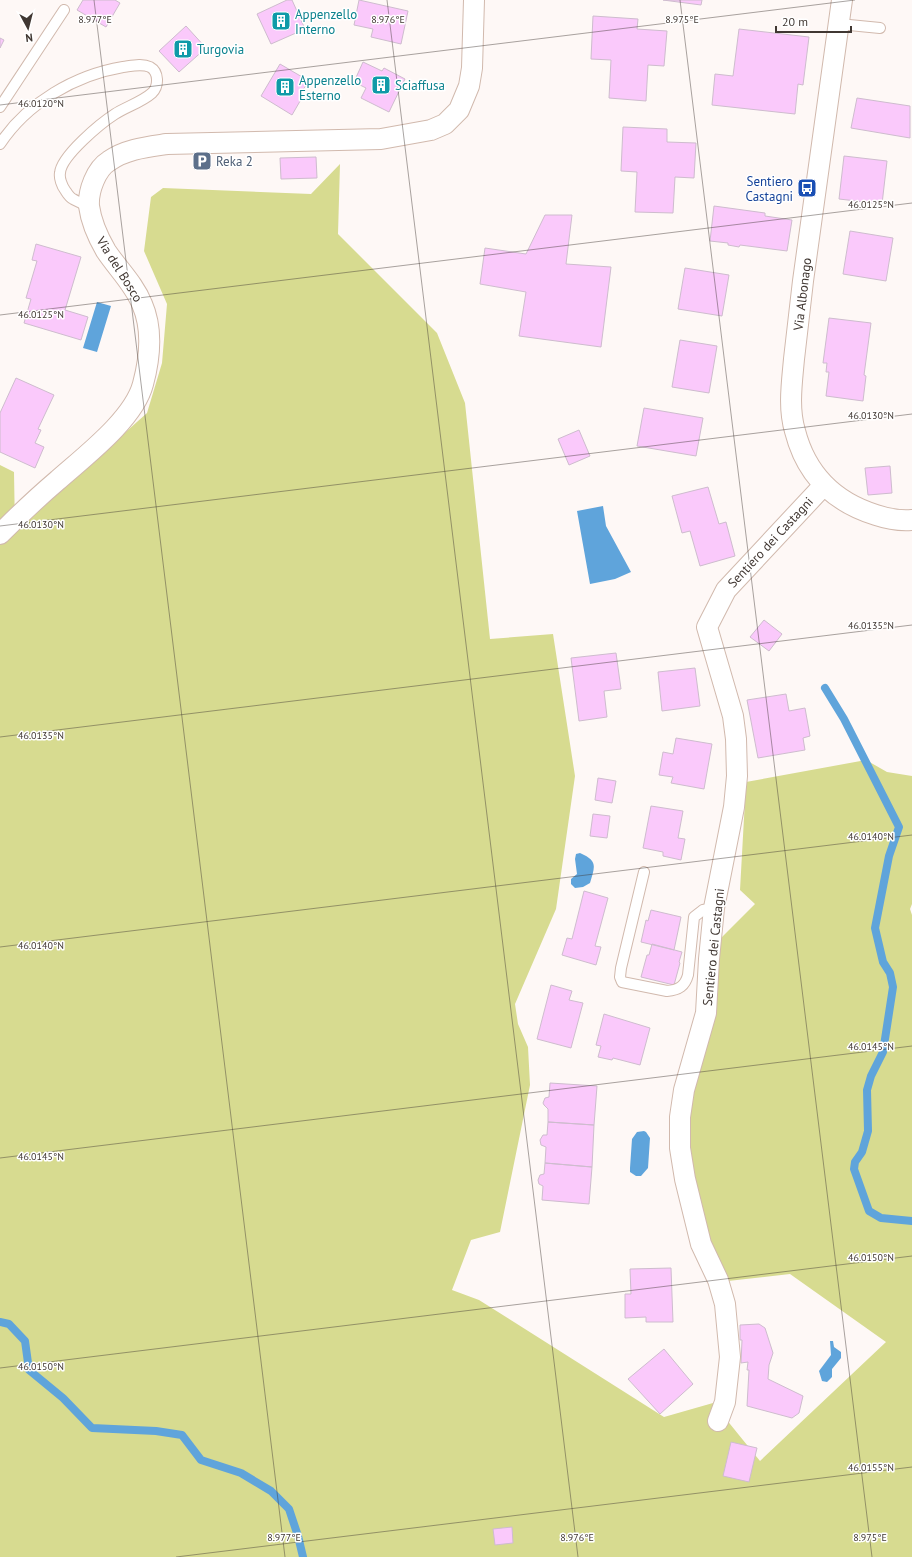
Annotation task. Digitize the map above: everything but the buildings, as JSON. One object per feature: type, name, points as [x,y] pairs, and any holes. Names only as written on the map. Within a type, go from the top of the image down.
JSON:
[{"type":"street","name":"Via del Bosco","points":[[0,534],[23,510],[103,440],[131,408],[143,385],[149,351],[149,330],[147,318],[142,304],[133,288],[106,251],[97,234],[89,206],[93,182],[100,170],[108,161],[142,147],[167,144],[381,139],[431,130],[445,124],[459,110],[469,86],[472,68],[474,0]]},
{"type":"street","name":"Via Albonago","points":[[842,0],[799,315],[791,389],[791,406],[794,429],[800,448],[809,466],[824,485],[847,504],[887,518],[912,520]]},
{"type":"street","name":"Sentiero dei Castagni","points":[[718,1420],[725,1402],[730,1357],[725,1304],[718,1280],[701,1244],[685,1179],[680,1148],[680,1117],[684,1090],[706,1013],[714,908],[734,807],[737,776],[733,716],[708,627],[726,590],[824,485]]},
{"type":"lane","points":[[0,107],[64,10]]},
{"type":"lane","points":[[839,24],[880,28]]},
{"type":"lane","points":[[0,144],[12,128],[27,113],[58,89],[107,70],[137,65],[150,67],[155,72],[157,83],[153,92],[98,126],[76,147],[66,160],[60,172],[62,187],[71,198],[89,206]]},
{"type":"lane","points":[[622,982],[620,977],[621,968],[644,872]]},
{"type":"lane","points":[[611,979],[667,991],[675,990],[681,987],[686,982],[688,975],[694,917],[703,910],[714,908]]},
{"type":"green space","points":[[340,164],[338,234],[437,333],[465,403],[490,639],[553,634],[575,776],[556,909],[515,1004],[518,1024],[528,1047],[530,1085],[500,1232],[471,1240],[452,1290],[479,1300],[664,1417],[713,1403],[760,1461],[886,1342],[790,1274],[728,1281],[702,1222],[689,1147],[688,1118],[719,940],[755,904],[740,890],[746,782],[866,760],[887,772],[912,776],[912,904],[910,909],[912,915],[912,1557],[0,1557],[0,465],[14,472],[15,531],[147,413],[162,363],[167,304],[144,251],[151,197],[163,188],[311,194]]},
{"type":"water","points":[[97,302],[111,306],[97,352],[83,348]]},
{"type":"water","points":[[603,506],[606,526],[631,572],[615,579],[590,584],[577,511]]},
{"type":"water","points":[[580,853],[590,859],[594,865],[594,868],[590,883],[583,887],[575,888],[571,884],[571,879],[577,874],[575,859],[576,854]]},
{"type":"water","points":[[644,1131],[650,1138],[648,1168],[641,1176],[636,1176],[630,1172],[632,1139],[637,1132]]},
{"type":"water","points":[[830,1341],[833,1341],[834,1347],[841,1352],[841,1358],[832,1369],[832,1377],[827,1382],[822,1381],[819,1371],[831,1355]]},
{"type":"waterway","points":[[825,688],[844,719],[899,827],[889,856],[875,928],[883,962],[890,973],[893,987],[883,1052],[871,1076],[867,1090],[868,1131],[862,1152],[855,1162],[854,1169],[869,1211],[881,1218],[912,1221]]},
{"type":"waterway","points":[[0,1322],[9,1324],[25,1341],[29,1370],[63,1398],[92,1428],[156,1431],[182,1435],[201,1460],[241,1473],[271,1491],[289,1509],[303,1557]]},
{"type":"place","name":"Appenzello Interno","points":[[281,21]]},
{"type":"place","name":"Turgovia","points":[[183,49]]},
{"type":"place","name":"Sciaffusa","points":[[381,85]]},
{"type":"place","name":"Appenzello Esterno","points":[[285,87]]},
{"type":"place","name":"Reka 2","points":[[202,161]]},
{"type":"place","name":"Sentiero Castagni","points":[[807,188]]}]
